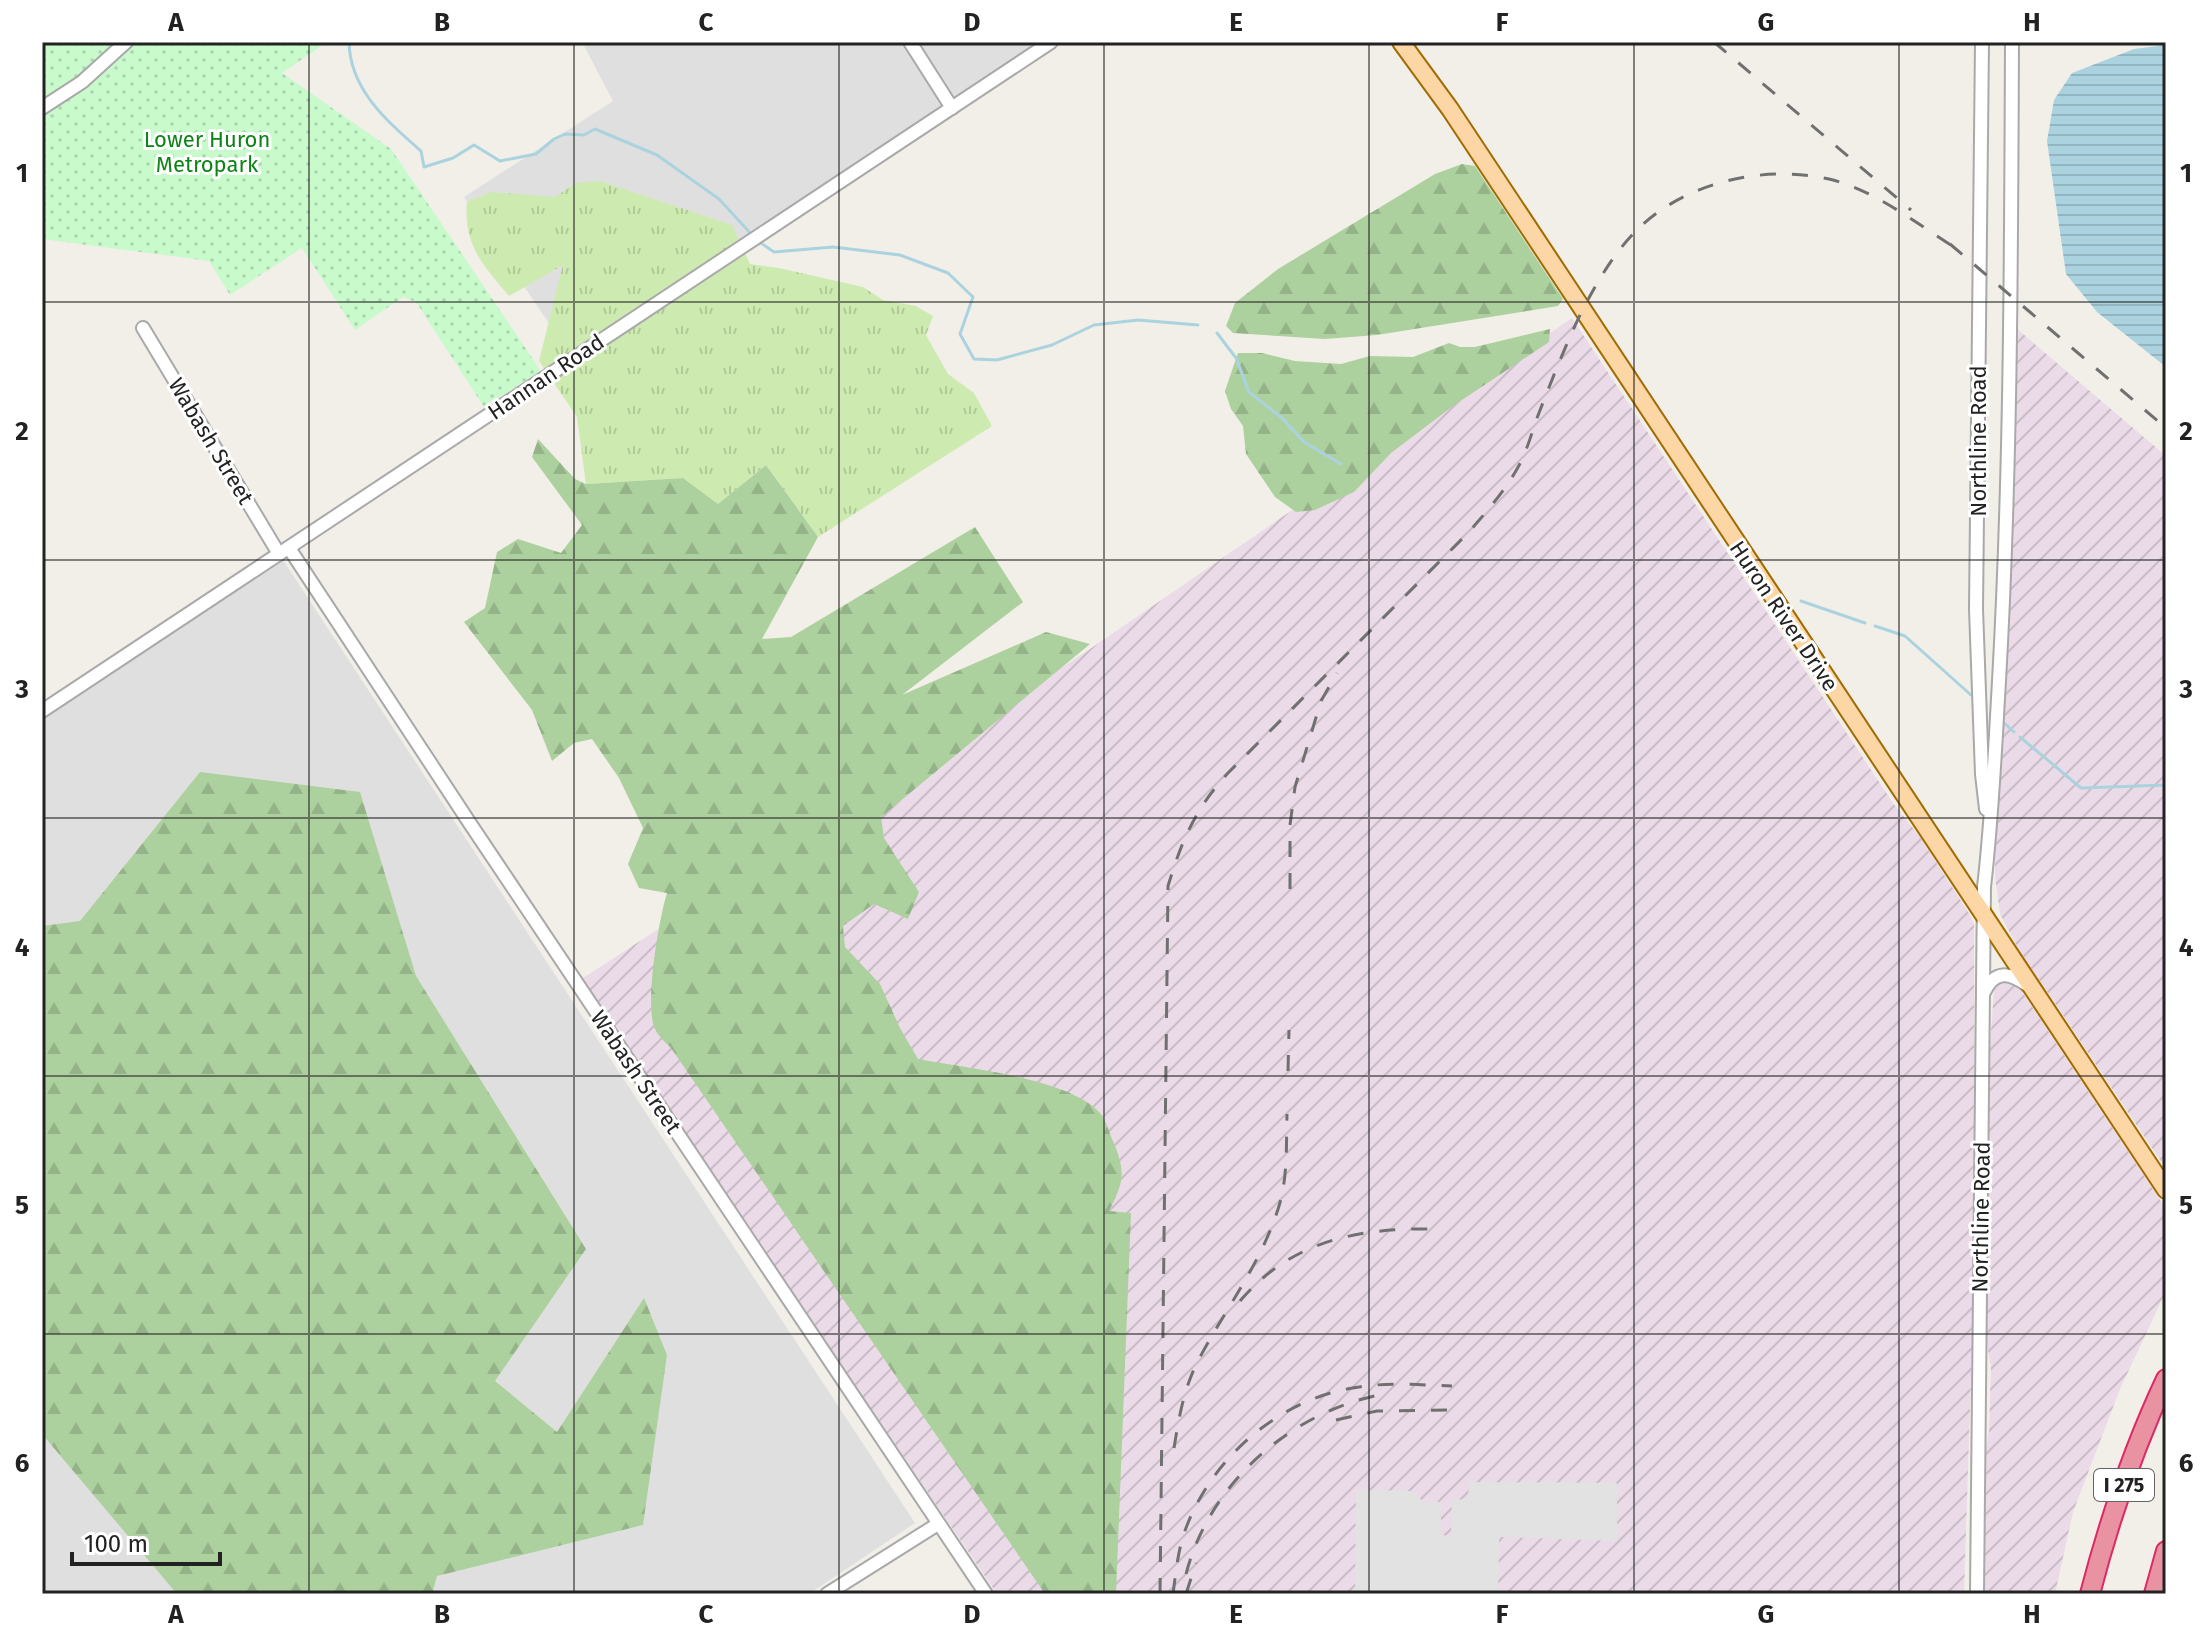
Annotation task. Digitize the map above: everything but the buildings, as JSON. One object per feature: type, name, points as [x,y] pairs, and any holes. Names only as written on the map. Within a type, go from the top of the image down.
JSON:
[{"type":"highway","name":"I 275","points":[[2090,1594],[2111,1521],[2144,1429],[2166,1379]]},
{"type":"highway","points":[[2154,1594],[2166,1551]]},
{"type":"main road","name":"Huron River Drive","points":[[1401,42],[1456,118],[2166,1190]]},
{"type":"street","points":[[42,108],[90,76],[126,42]]},
{"type":"street","points":[[910,42],[952,108]]},
{"type":"street","name":"Hannan Road","points":[[42,711],[1051,42]]},
{"type":"street","name":"Northline Road","points":[[1982,42],[1976,609],[1982,774],[1989,840]]},
{"type":"street","name":"Northline Road","points":[[1977,1594],[1984,916],[2004,589],[2011,314],[2012,42]]},
{"type":"street","name":"Wabash Street","points":[[143,328],[284,551],[986,1594]]},
{"type":"street","points":[[1983,995],[1990,982],[2003,974],[2013,975],[2033,989]]},
{"type":"street","points":[[827,1594],[938,1524]]},
{"type":"shaded area","points":[[582,42],[1038,42],[571,356],[464,197],[613,101]]},
{"type":"shaded area","points":[[1572,318],[1893,803],[1920,837],[1974,925],[1975,1252],[1964,1594],[997,1594],[580,980],[1087,651]]},
{"type":"shaded area","points":[[2009,322],[2166,456],[2166,1169],[2018,948],[2000,914],[1995,847]]},
{"type":"shaded area","points":[[279,554],[915,1523],[809,1594],[42,1594],[42,713]]},
{"type":"shaded area","points":[[2008,980],[2016,983],[2021,990],[2166,1209],[2166,1291],[2120,1389],[2073,1512],[2055,1594],[1983,1594],[1984,1460],[1989,1431],[1991,1367],[1986,1339],[1989,1061],[1994,989],[1998,982]]},
{"type":"shaded area","points":[[1469,1482],[1617,1483],[1617,1541],[1499,1537],[1498,1594],[1355,1594],[1356,1490],[1414,1491],[1422,1501],[1441,1502],[1441,1535],[1451,1536],[1452,1500],[1468,1499]]},
{"type":"green space","name":"Lower Huron Metropark","points":[[42,42],[327,42],[282,73],[391,149],[541,371],[484,407],[416,302],[403,297],[355,330],[302,248],[230,295],[209,261],[42,239]]},
{"type":"green space","points":[[1462,164],[1475,166],[1563,299],[1558,306],[1377,335],[1325,339],[1233,333],[1226,326],[1235,303],[1278,269],[1435,174]]},
{"type":"green space","points":[[600,181],[732,225],[750,264],[863,287],[883,300],[916,306],[933,316],[926,335],[948,374],[974,393],[992,426],[818,537],[766,465],[718,504],[683,478],[586,484],[577,417],[539,361],[563,265],[509,296],[477,254],[468,230],[467,202],[491,192],[555,197],[576,183]]},
{"type":"green space","points":[[1550,329],[1549,342],[1453,406],[1391,453],[1354,492],[1315,510],[1296,512],[1275,497],[1246,454],[1243,426],[1231,409],[1225,391],[1238,353],[1262,353],[1295,361],[1341,364],[1370,356],[1413,357],[1449,343],[1475,347]]},
{"type":"green space","points":[[538,439],[575,479],[586,484],[683,478],[718,504],[766,465],[818,537],[762,639],[791,637],[975,527],[1023,602],[902,695],[1046,632],[1090,644],[881,817],[884,838],[919,892],[908,919],[874,904],[843,926],[845,947],[880,984],[918,1059],[1015,1076],[1065,1091],[1100,1113],[1107,1126],[1122,1177],[1109,1211],[1131,1213],[1116,1594],[1045,1594],[655,1029],[652,982],[667,893],[639,888],[628,864],[643,828],[619,778],[592,739],[574,743],[552,761],[532,710],[464,622],[485,608],[497,552],[518,539],[561,553],[582,525],[532,457]]},
{"type":"green space","points":[[200,772],[360,792],[416,976],[586,1249],[495,1381],[557,1432],[644,1298],[667,1355],[643,1525],[437,1576],[432,1594],[177,1594],[42,1434],[42,926],[80,921]]},
{"type":"water","points":[[2166,45],[2166,367],[2097,312],[2066,274],[2047,141],[2054,100],[2072,73],[2134,49]]},
{"type":"waterway","points":[[349,42],[351,59],[363,90],[384,116],[421,151],[424,167],[453,158],[474,145],[500,161],[536,154],[565,134],[584,135],[595,129],[657,155],[719,199],[753,236]]},
{"type":"waterway","points":[[758,241],[774,252],[833,247],[900,255],[948,273],[973,297],[960,334],[974,359],[997,360],[1052,345],[1094,325],[1138,320],[1198,325]]},
{"type":"waterway","points":[[1217,333],[1236,358],[1249,392],[1282,418],[1304,442],[1341,464]]},
{"type":"waterway","points":[[1801,601],[1865,623]]},
{"type":"waterway","points":[[1875,626],[1905,636],[1971,695]]},
{"type":"waterway","points":[[2002,721],[2014,732]]},
{"type":"waterway","points":[[2020,737],[2081,788],[2166,785]]},
{"type":"railway","points":[[1714,42],[1911,210]]},
{"type":"railway","points":[[1160,1594],[1168,886],[1184,840],[1198,812],[1228,773],[1469,532],[1501,494],[1523,457],[1558,364],[1587,301],[1617,253],[1651,217],[1697,190],[1723,182],[1749,176],[1803,175],[1829,179],[1863,191],[1957,249]]},
{"type":"railway","points":[[1950,244],[2166,428]]},
{"type":"railway","points":[[1290,889],[1290,825],[1295,787],[1321,701],[1337,673]]},
{"type":"railway","points":[[1288,1071],[1289,1030]]},
{"type":"railway","points":[[1174,1448],[1189,1380],[1272,1227],[1282,1195],[1287,1114]]},
{"type":"railway","points":[[1240,1301],[1281,1264],[1327,1242],[1377,1231],[1431,1229]]},
{"type":"railway","points":[[1173,1594],[1181,1544],[1198,1502],[1232,1454],[1254,1434],[1303,1403],[1331,1393],[1382,1385],[1452,1386]]},
{"type":"railway","points":[[1186,1574],[1198,1540],[1214,1509],[1236,1480],[1261,1455],[1289,1433],[1321,1415],[1389,1393]]},
{"type":"railway","points":[[1336,1420],[1377,1411],[1451,1410]]},
{"type":"railway","points":[[1186,1594],[1196,1563]]}]
